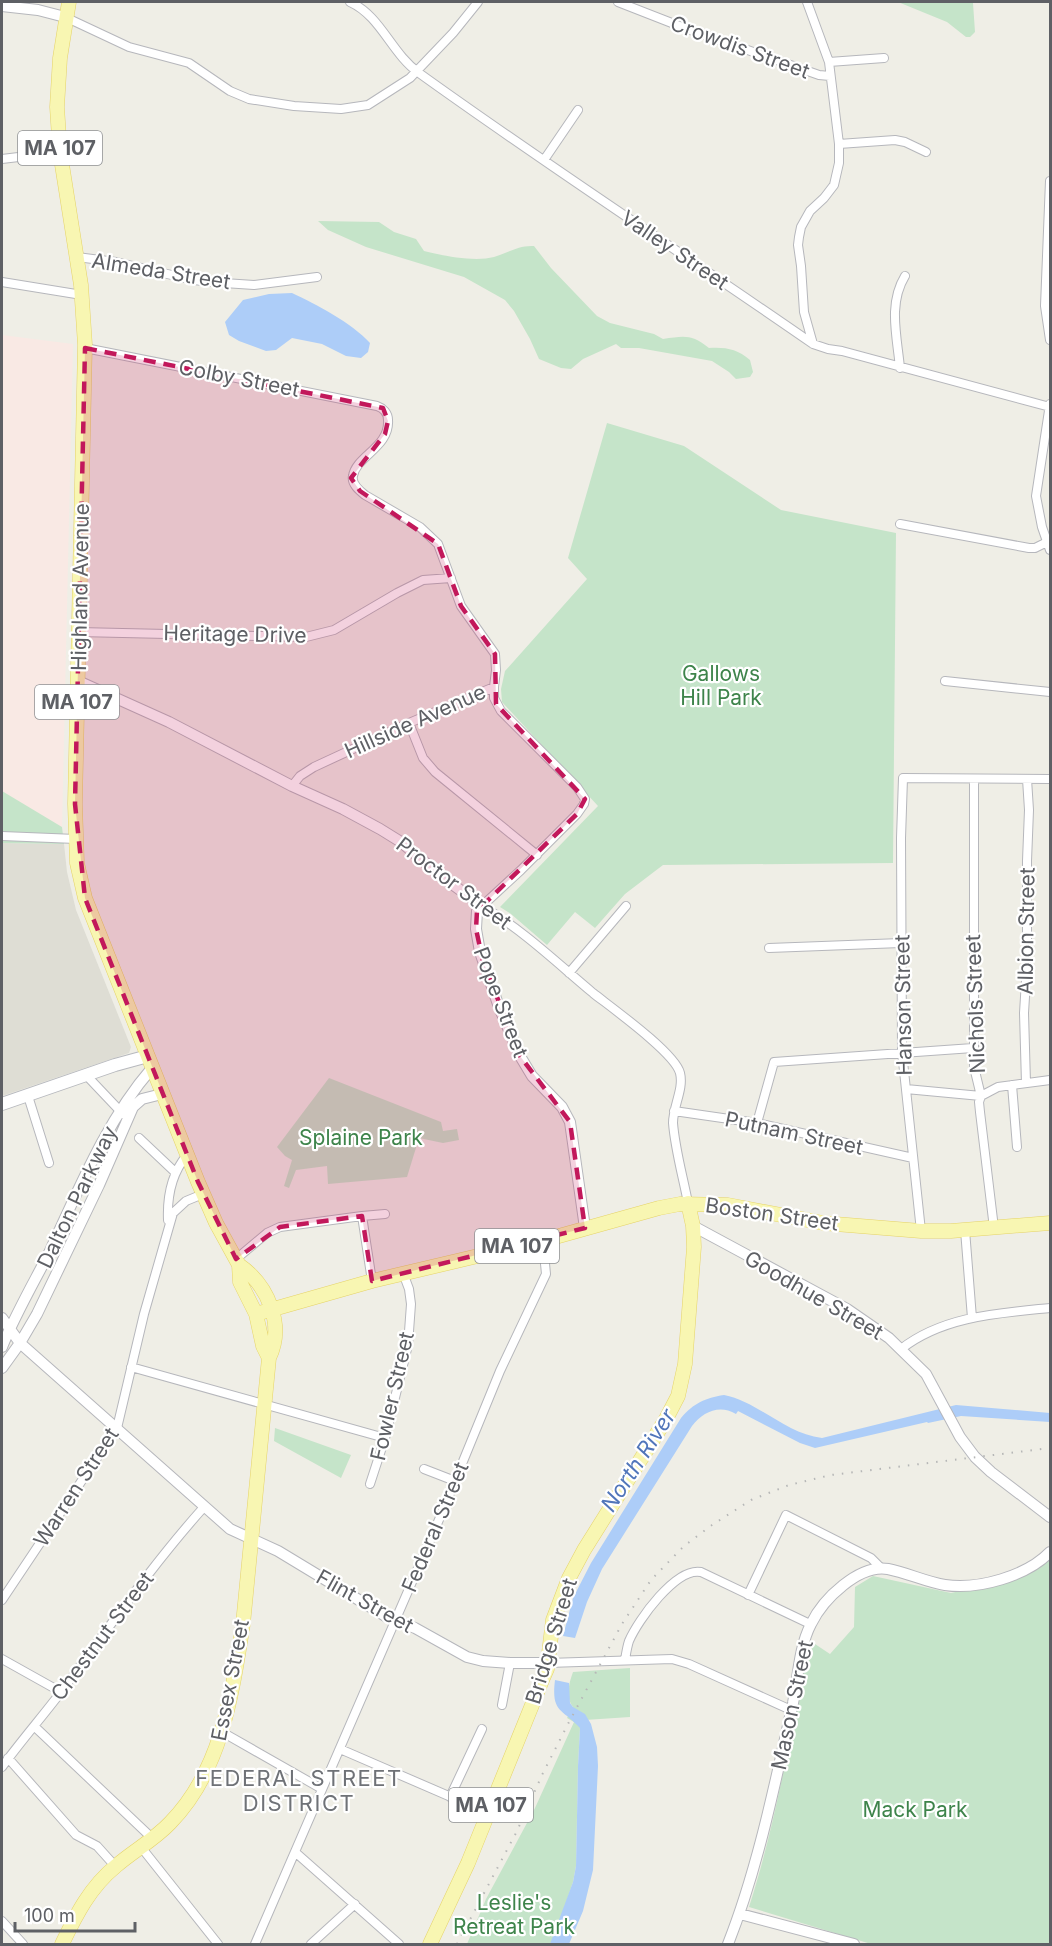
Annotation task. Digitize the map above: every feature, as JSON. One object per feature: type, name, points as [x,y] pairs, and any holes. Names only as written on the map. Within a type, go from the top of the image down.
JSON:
[{"type":"main road","name":"Highland Avenue","points":[[69,2],[57,84],[60,152],[82,295],[85,348],[76,839],[80,879],[85,898],[187,1155]]},
{"type":"main road","points":[[2,1104],[115,1065],[150,1062]]},
{"type":"main road","name":"Essex Street","points":[[187,1155],[216,1223],[237,1262],[240,1282],[256,1314],[263,1346],[269,1358]]},
{"type":"main road","name":"Boston Street","points":[[256,1314],[403,1273],[541,1241],[659,1208],[688,1203],[728,1205],[823,1223],[921,1231],[1050,1223]]},
{"type":"main road","name":"Bridge Street","points":[[430,1944],[468,1863],[543,1678],[548,1663],[553,1620],[569,1578],[678,1396],[685,1364],[694,1247],[693,1226],[688,1203]]},
{"type":"main road","name":"Essex Street","points":[[62,1944],[94,1887],[116,1866],[172,1822],[201,1781],[218,1747],[222,1732],[240,1643],[269,1358],[275,1347],[275,1321],[266,1295],[252,1274],[237,1262]]},
{"type":"street","name":"Valley Street","points":[[350,2],[369,14],[396,51],[418,72],[813,344],[1050,406]]},
{"type":"street","points":[[2,6],[38,10],[65,17],[129,47],[189,63],[230,91],[249,99],[341,110],[356,108],[379,99],[418,72],[464,22],[478,2]]},
{"type":"street","name":"Crowdis Street","points":[[618,2],[819,75],[830,76]]},
{"type":"street","points":[[807,2],[829,62],[839,144],[839,163],[834,185],[810,211],[801,227],[799,237],[804,312],[813,344]]},
{"type":"street","points":[[829,62],[884,58]]},
{"type":"street","points":[[544,160],[578,110]]},
{"type":"street","points":[[839,144],[895,140],[926,152]]},
{"type":"street","points":[[2,159],[60,152]]},
{"type":"street","points":[[1050,181],[1045,306],[1050,340]]},
{"type":"street","name":"Almeda Street","points":[[77,257],[116,262],[193,280],[224,283],[254,285],[317,277]]},
{"type":"street","points":[[900,368],[894,304],[905,276]]},
{"type":"street","points":[[2,282],[82,295]]},
{"type":"street","name":"Colby Street","points":[[85,348],[377,406],[383,408],[388,416]]},
{"type":"street","points":[[900,524],[1029,548],[1048,546],[1036,496],[1046,462],[1050,406]]},
{"type":"street","name":"Hillside Avenue","points":[[292,786],[300,776],[314,767],[494,687],[495,654],[465,613],[441,551],[431,536],[420,527],[365,495],[353,481],[352,476],[359,465],[376,448],[385,434],[388,416]]},
{"type":"street","name":"Heritage Drive","points":[[78,632],[306,637],[339,628],[397,592],[423,580],[451,578]]},
{"type":"street","name":"Proctor Street","points":[[78,681],[169,722],[380,829],[401,842],[441,876],[512,926],[650,1039],[676,1065],[681,1080],[674,1111],[674,1129],[688,1203]]},
{"type":"street","points":[[945,681],[1050,692]]},
{"type":"street","points":[[482,906],[577,814],[585,800],[577,787],[501,711],[494,698],[494,687]]},
{"type":"street","points":[[409,723],[418,748],[435,772],[537,855]]},
{"type":"street","name":"Hanson Street","points":[[921,1231],[902,1052],[903,778],[974,779]]},
{"type":"street","points":[[974,779],[1050,779]]},
{"type":"street","name":"Nichols Street","points":[[974,779],[973,1048],[975,1077],[981,1096],[979,1102],[994,1228]]},
{"type":"street","name":"Albion Street","points":[[1026,1083],[1024,1013],[1028,964],[1029,810],[1027,779]]},
{"type":"street","points":[[2,836],[76,839]]},
{"type":"street","name":"Pope Street","points":[[482,906],[477,911],[477,941],[499,1007],[528,1070],[562,1107],[570,1122],[585,1228]]},
{"type":"street","points":[[569,973],[626,906]]},
{"type":"street","points":[[769,948],[901,943]]},
{"type":"street","points":[[757,1123],[774,1062],[973,1048]]},
{"type":"street","name":"Dalton Parkway","points":[[2,1368],[20,1343],[99,1185],[124,1114],[150,1062]]},
{"type":"street","points":[[87,1076],[124,1114]]},
{"type":"street","points":[[906,1089],[981,1096],[998,1087],[1050,1080]]},
{"type":"street","points":[[1012,1085],[1017,1147]]},
{"type":"street","name":"Dalton Parkway","points":[[2,1347],[124,1114],[138,1101],[149,1096],[162,1095]]},
{"type":"street","points":[[28,1096],[49,1162]]},
{"type":"street","name":"Putnam Street","points":[[674,1111],[757,1123],[913,1158]]},
{"type":"street","points":[[139,1138],[175,1172]]},
{"type":"street","name":"Warren Street","points":[[168,1227],[167,1199],[175,1172],[187,1155]]},
{"type":"street","name":"Warren Street","points":[[2,1600],[117,1428],[131,1367],[173,1213],[181,1205],[203,1194]]},
{"type":"street","points":[[237,1262],[267,1233],[280,1227],[385,1214]]},
{"type":"street","points":[[362,1216],[372,1281]]},
{"type":"street","name":"Goodhue Street","points":[[693,1226],[847,1309],[881,1332],[926,1374],[954,1426],[982,1464],[1050,1517]]},
{"type":"street","points":[[965,1230],[972,1318]]},
{"type":"street","name":"Federal Street","points":[[255,1944],[455,1481],[500,1371],[546,1274],[541,1241]]},
{"type":"street","name":"Fowler Street","points":[[370,1484],[385,1438],[408,1345],[411,1304],[409,1289],[403,1273]]},
{"type":"street","points":[[901,1349],[934,1328],[972,1318],[1050,1308]]},
{"type":"street","name":"Flint Street","points":[[2,1318],[20,1343],[230,1529],[278,1551],[395,1621],[424,1633],[468,1657],[483,1661],[548,1663],[661,1658],[681,1661],[791,1710]]},
{"type":"street","points":[[131,1367],[385,1438]]},
{"type":"street","points":[[424,1469],[455,1481]]},
{"type":"street","name":"Chestnut Street","points":[[2,1767],[157,1563],[204,1507]]},
{"type":"street","points":[[748,1595],[786,1515],[871,1557],[881,1568],[936,1583],[963,1586],[990,1582],[1019,1573],[1038,1563],[1050,1552]]},
{"type":"street","name":"Mason Street","points":[[728,1944],[740,1914],[763,1830],[791,1710],[804,1641],[810,1624],[830,1598],[848,1582],[864,1573],[881,1568]]},
{"type":"street","points":[[625,1660],[630,1640],[658,1597],[685,1574],[696,1571],[810,1624]]},
{"type":"street","points":[[2,1659],[61,1692]]},
{"type":"street","points":[[502,1705],[510,1663]]},
{"type":"street","points":[[34,1726],[147,1843],[218,1944]]},
{"type":"street","points":[[450,1797],[482,1729]]},
{"type":"street","points":[[222,1732],[322,1789]]},
{"type":"street","points":[[340,1749],[488,1813]]},
{"type":"street","points":[[8,1758],[76,1835],[97,1846],[116,1866]]},
{"type":"street","points":[[295,1852],[399,1944]]},
{"type":"street","points":[[310,1944],[355,1904]]},
{"type":"street","points":[[740,1914],[836,1942],[854,1944]]},
{"type":"street","points":[[2,1921],[23,1944]]},
{"type":"highlighted area","points":[[85,348],[383,408],[388,421],[385,434],[351,478],[360,491],[438,544],[461,606],[495,654],[496,704],[585,799],[577,814],[477,911],[476,929],[483,961],[520,1056],[570,1122],[585,1228],[372,1281],[362,1216],[280,1227],[236,1259],[198,1182],[85,898],[75,804]]},
{"type":"shaded area","points":[[2,335],[73,344],[62,827],[2,826]]},
{"type":"shaded area","points":[[2,843],[64,844],[67,872],[76,910],[131,1047],[129,1053],[2,1096]]},
{"type":"green space","points":[[898,2],[971,2],[973,3],[975,32],[970,37],[966,37],[947,22]]},
{"type":"green space","points":[[318,221],[379,222],[394,232],[416,239],[424,251],[459,258],[486,258],[518,248],[534,246],[551,268],[597,316],[610,323],[654,334],[663,339],[688,337],[709,348],[726,348],[736,351],[750,360],[753,372],[750,377],[736,379],[712,361],[639,348],[621,348],[616,344],[583,359],[571,369],[561,368],[539,359],[514,311],[505,300],[464,277],[366,247],[328,230]]},
{"type":"green space","name":"Gallows Hill Park","points":[[607,423],[684,446],[781,510],[896,533],[893,863],[663,865],[625,894],[595,928],[575,912],[547,945],[500,907],[598,806],[502,702],[501,689],[505,671],[587,579],[568,558]]},
{"type":"green space","points":[[2,791],[62,827],[64,844],[2,843]]},
{"type":"green space","name":"Splaine Park","points":[[329,1078],[441,1122],[443,1131],[457,1129],[459,1140],[443,1143],[419,1138],[407,1177],[328,1184],[327,1166],[296,1170],[289,1188],[284,1186],[292,1160],[277,1147]]},
{"type":"green space","points":[[275,1428],[351,1455],[341,1478],[274,1441]]},
{"type":"green space","name":"Mack Park","points":[[1050,1559],[1050,1944],[871,1944],[749,1907],[776,1808],[809,1640],[830,1654],[854,1627],[855,1587],[873,1576],[951,1593],[1017,1578]]},
{"type":"green space","name":"Leslie's Retreat Park","points":[[630,1668],[630,1717],[585,1720],[580,1728],[576,1866],[573,1882],[553,1941],[550,1944],[467,1944],[486,1899],[535,1808],[574,1722],[567,1718],[573,1707],[568,1694],[573,1672]]},
{"type":"water","points":[[292,293],[354,328],[370,343],[368,352],[361,358],[346,356],[322,344],[292,338],[276,350],[266,351],[229,335],[225,322],[243,300],[269,294]]},
{"type":"water","points":[[724,1395],[749,1404],[796,1431],[822,1438],[956,1405],[1050,1413],[1050,1422],[961,1416],[815,1448],[800,1443],[738,1411],[736,1414],[724,1410],[706,1413],[692,1426],[602,1569],[587,1602],[575,1638],[563,1636],[573,1598],[591,1563],[681,1418],[700,1402]]},
{"type":"water","points":[[555,1680],[569,1683],[570,1703],[585,1714],[591,1724],[597,1747],[593,1870],[583,1911],[569,1944],[550,1944],[573,1882],[576,1866],[580,1728],[556,1704]]},
{"type":"railway","points":[[457,1944],[517,1831],[569,1722],[622,1624],[651,1580],[684,1546],[751,1500],[789,1485],[831,1475],[1050,1448]]},
{"type":"district","name":"FEDERAL STREET DISTRICT","points":[[299,1790]]},
{"type":"water label","name":"North River","points":[[638,1460]]}]
